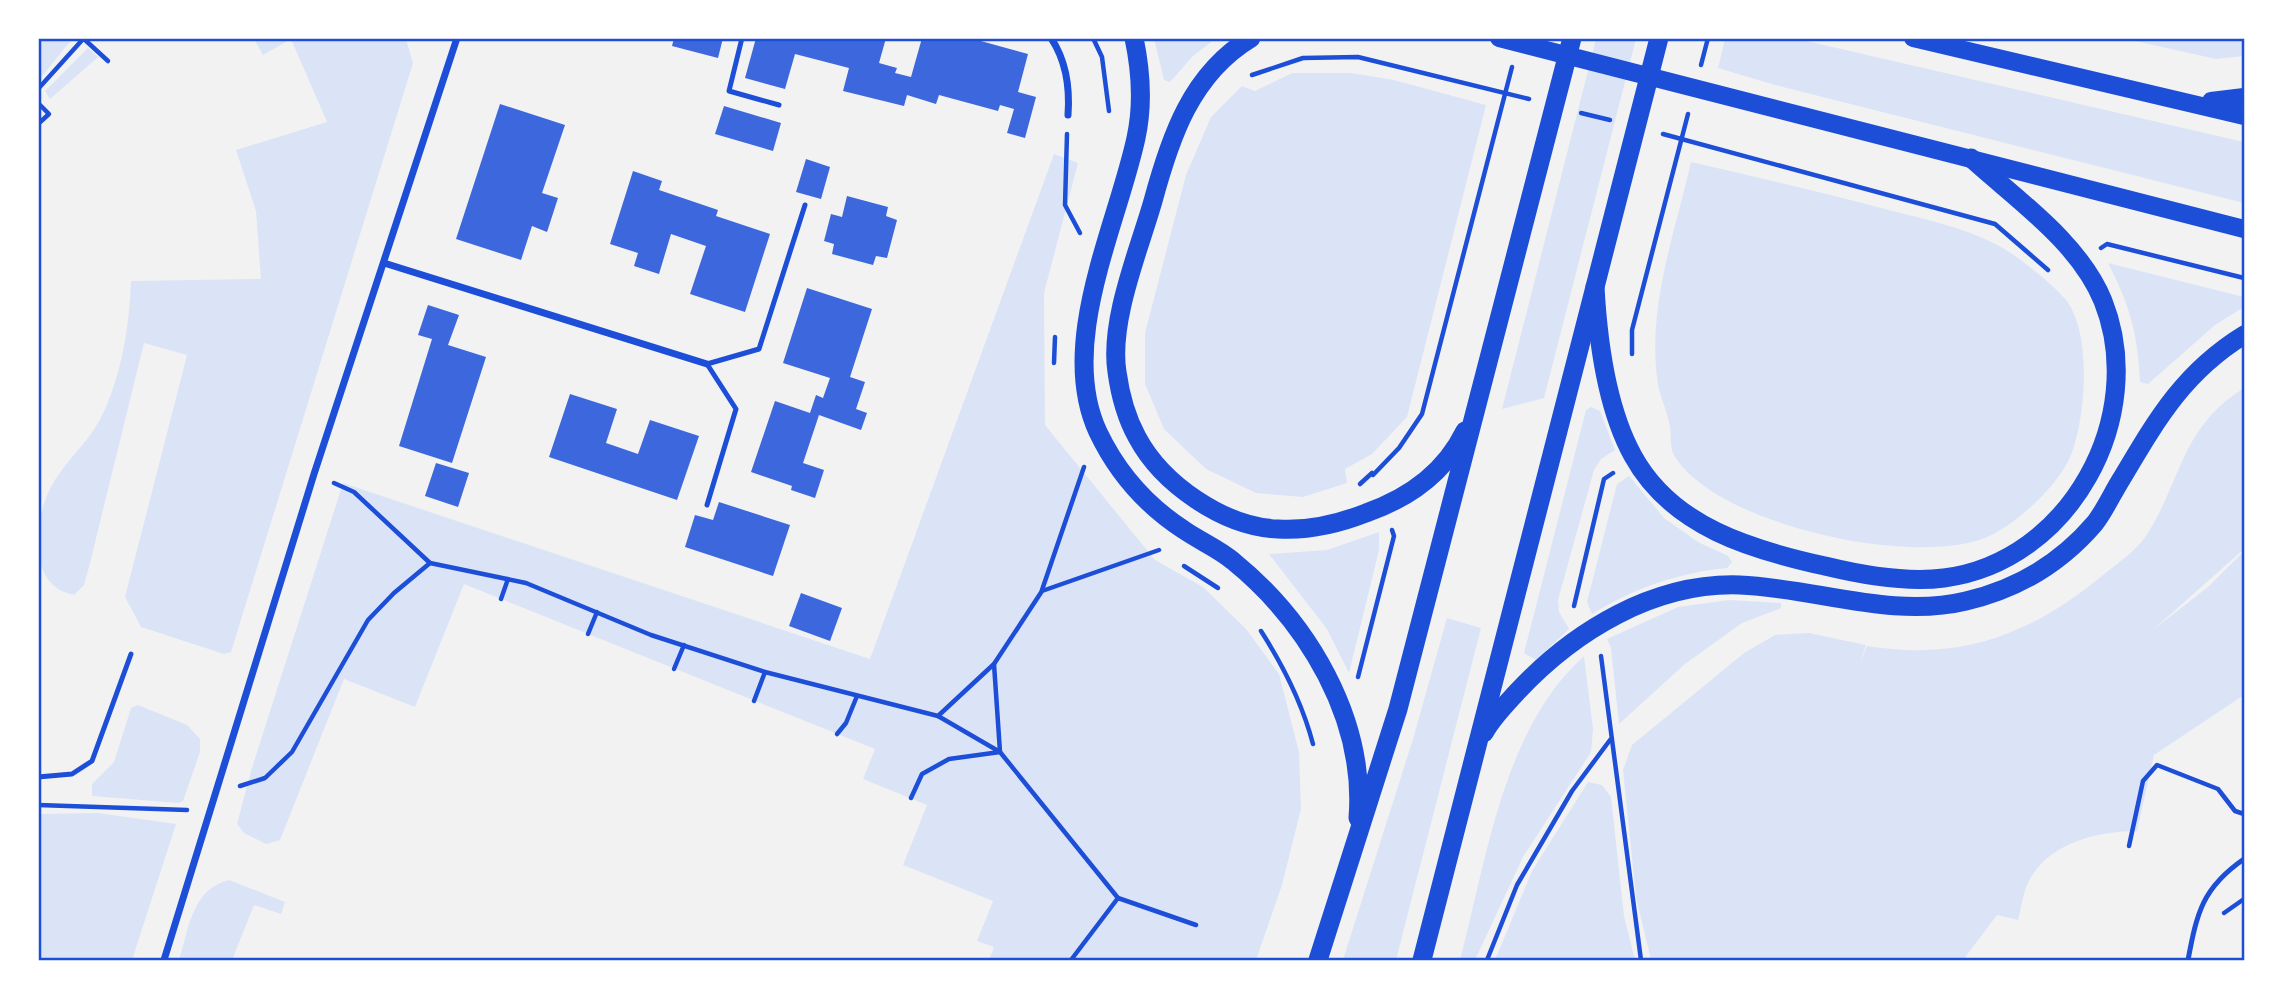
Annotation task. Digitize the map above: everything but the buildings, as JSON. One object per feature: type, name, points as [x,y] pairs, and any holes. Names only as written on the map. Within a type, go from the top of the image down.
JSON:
[{"type":"highway","points":[[1134,38],[1141,98],[1136,137],[1092,296],[1087,327],[1084,364],[1096,429],[1116,467],[1144,498],[1182,529],[1231,559],[1275,597],[1301,631],[1321,665],[1351,741],[1359,806],[1356,843]]},
{"type":"highway","points":[[1251,38],[1199,86],[1179,118],[1166,152],[1118,329],[1116,368],[1123,402],[1137,438],[1160,469],[1191,497],[1234,519],[1276,529],[1317,527],[1384,507],[1422,485],[1461,440],[1479,405]]},
{"type":"highway","points":[[1318,961],[1398,709],[1572,38]]},
{"type":"highway","points":[[1422,961],[1660,38]]},
{"type":"highway","points":[[1595,287],[1597,316],[1620,430],[1634,458],[1652,483],[1680,510],[1723,537],[1771,554],[1856,573],[1944,578],[1983,568],[2016,551],[2054,522],[2083,486],[2105,443],[2116,401],[2117,354],[2103,300],[2079,261],[2051,231],[1970,158]]},
{"type":"highway","points":[[1476,747],[1486,728],[1528,680],[1586,631],[1630,608],[1684,591],[1738,585],[1923,607],[1965,602],[2019,585],[2063,556],[2096,522],[2156,421],[2184,383],[2224,347],[2245,335]]},
{"type":"main road","points":[[1499,38],[2245,229]]},
{"type":"main road","points":[[1913,38],[2245,116]]},
{"type":"main road","points":[[2162,97],[2198,101],[2245,97]]},
{"type":"street","points":[[164,961],[314,474],[457,38]]},
{"type":"street","points":[[1051,38],[1065,67],[1069,93],[1068,115]]},
{"type":"street","points":[[384,263],[707,364]]},
{"type":"lane","points":[[742,38],[729,91],[779,105]]},
{"type":"lane","points":[[707,505],[736,409],[707,364],[759,349],[804,205]]},
{"type":"lane","points":[[38,778],[72,774],[92,761],[131,654]]},
{"type":"lane","points":[[2188,961],[2202,902],[2213,884],[2245,859]]},
{"type":"path","points":[[1698,77],[1708,38]]},
{"type":"path","points":[[38,89],[84,39],[108,61]]},
{"type":"path","points":[[1244,78],[1303,58],[1358,57],[1532,100]]},
{"type":"path","points":[[1489,160],[1513,66]]},
{"type":"path","points":[[38,103],[49,114],[38,124]]},
{"type":"path","points":[[1632,365],[1633,330],[1691,103]]},
{"type":"path","points":[[1571,110],[1623,123]]},
{"type":"path","points":[[1068,115],[1065,205],[1080,233]]},
{"type":"path","points":[[1649,130],[1995,224],[2058,279],[2079,261],[2107,244],[2245,278]]},
{"type":"path","points":[[938,716],[994,664],[1042,591],[1084,467]]},
{"type":"path","points":[[1357,487],[1372,473]]},
{"type":"path","points":[[314,474],[354,492],[430,563],[526,583],[684,645],[765,672],[938,716],[1000,752],[1118,898],[1196,925]]},
{"type":"path","points":[[1573,610],[1604,479]]},
{"type":"path","points":[[1042,591],[1159,550]]},
{"type":"path","points":[[237,795],[240,786],[265,778],[292,752],[368,620],[394,593],[430,563]]},
{"type":"path","points":[[500,599],[508,579]]},
{"type":"path","points":[[588,634],[597,612]]},
{"type":"path","points":[[674,668],[684,645]]},
{"type":"path","points":[[1602,657],[1641,961]]},
{"type":"path","points":[[994,664],[1000,752]]},
{"type":"path","points":[[754,701],[765,672]]},
{"type":"path","points":[[837,734],[846,723],[857,696]]},
{"type":"path","points":[[1486,961],[1517,885],[1572,791],[1611,740]]},
{"type":"path","points":[[911,798],[922,774],[949,760],[1000,752]]},
{"type":"path","points":[[2129,846],[2143,781],[2157,765],[2218,789],[2235,811],[2245,814]]},
{"type":"path","points":[[38,805],[187,811],[191,799]]},
{"type":"path","points":[[1071,961],[1118,898]]},
{"type":"path","points":[[2221,915],[2245,899]]},
{"type":"shaded area","points":[[1154,38],[1215,39],[1193,56],[1170,82],[1164,80]]},
{"type":"shaded area","points":[[38,39],[72,39],[39,80]]},
{"type":"shaded area","points":[[254,39],[291,39],[263,55]]},
{"type":"shaded area","points":[[291,39],[406,39],[413,63],[231,652],[224,654],[141,627],[125,597],[187,355],[144,343],[84,585],[74,595],[58,589],[47,577],[40,562],[39,526],[49,491],[95,428],[112,392],[124,346],[131,281],[261,279],[256,211],[236,150],[327,122]]},
{"type":"shaded area","points":[[1596,39],[1636,39],[1544,398],[1502,409]]},
{"type":"shaded area","points":[[1725,39],[1798,39],[2244,142],[2244,203],[1775,85],[1718,68]]},
{"type":"shaded area","points":[[2126,39],[2244,39],[2244,56],[2216,59]]},
{"type":"shaded area","points":[[88,48],[98,57],[50,99],[45,91]]},
{"type":"shaded area","points":[[1292,73],[1351,73],[1394,80],[1486,105],[1407,417],[1372,454],[1345,469],[1347,483],[1303,497],[1256,493],[1206,469],[1164,429],[1145,384],[1145,333],[1186,175],[1211,117],[1242,86],[1255,91]]},
{"type":"shaded area","points":[[1054,154],[1078,163],[1044,293],[1045,425],[1155,560],[1203,587],[1246,629],[1279,674],[1299,752],[1301,809],[1282,885],[1256,960],[989,960],[994,947],[977,941],[993,901],[903,865],[927,805],[863,779],[875,749],[464,584],[415,707],[344,679],[280,840],[266,844],[244,833],[237,824],[251,771],[343,483],[870,659]]},
{"type":"shaded area","points":[[1691,162],[1959,229],[1994,243],[2052,286],[2066,300],[2074,315],[2080,333],[2084,376],[2080,419],[2071,455],[2047,491],[2011,523],[1987,537],[1955,545],[1914,547],[1868,543],[1819,534],[1772,520],[1730,502],[1696,480],[1672,451],[1670,426],[1658,383],[1655,350],[1656,323],[1665,269]]},
{"type":"shaded area","points":[[2108,263],[2244,297],[2244,307],[2215,325],[2148,384],[2140,382],[2132,321]]},
{"type":"shaded area","points":[[2244,388],[2244,549],[2154,629],[2208,587],[2244,551],[2244,695],[2154,755],[2137,831],[2089,837],[2072,843],[2044,861],[2034,873],[2025,892],[2018,920],[1997,915],[1963,960],[1651,960],[1636,897],[1623,770],[1632,745],[1744,653],[1775,635],[1809,633],[1866,645],[1860,663],[1867,646],[1934,650],[1964,646],[1993,639],[2049,614],[2076,596],[2140,544],[2160,510],[2196,436],[2224,403]]},
{"type":"shaded area","points":[[1591,407],[1600,411],[1615,450],[1601,459],[1594,470],[1558,600],[1559,612],[1569,629],[1536,660],[1524,653],[1586,410]]},
{"type":"shaded area","points":[[1629,476],[1664,518],[1698,542],[1728,556],[1732,562],[1727,568],[1657,583],[1592,614],[1587,602],[1617,484]]},
{"type":"shaded area","points":[[1379,532],[1379,550],[1349,673],[1327,629],[1269,554],[1327,550]]},
{"type":"shaded area","points":[[1729,600],[1781,603],[1781,608],[1742,623],[1685,664],[1619,724],[1611,648],[1607,639],[1678,607]]},
{"type":"shaded area","points":[[1447,618],[1481,628],[1396,960],[1343,960],[1413,739]]},
{"type":"shaded area","points":[[1584,656],[1593,729],[1591,752],[1523,857],[1475,960],[1460,960],[1490,838],[1516,757],[1534,720],[1557,686]]},
{"type":"shaded area","points":[[138,705],[187,725],[200,739],[200,752],[183,801],[178,803],[92,796],[92,784],[114,762],[131,708]]},
{"type":"shaded area","points":[[1588,782],[1602,785],[1611,797],[1624,916],[1635,960],[1495,960],[1532,871]]},
{"type":"shaded area","points":[[98,813],[176,824],[132,960],[39,960],[39,814]]},
{"type":"shaded area","points":[[229,880],[285,902],[281,914],[254,905],[232,960],[179,960],[189,923],[200,901],[207,892]]}]
